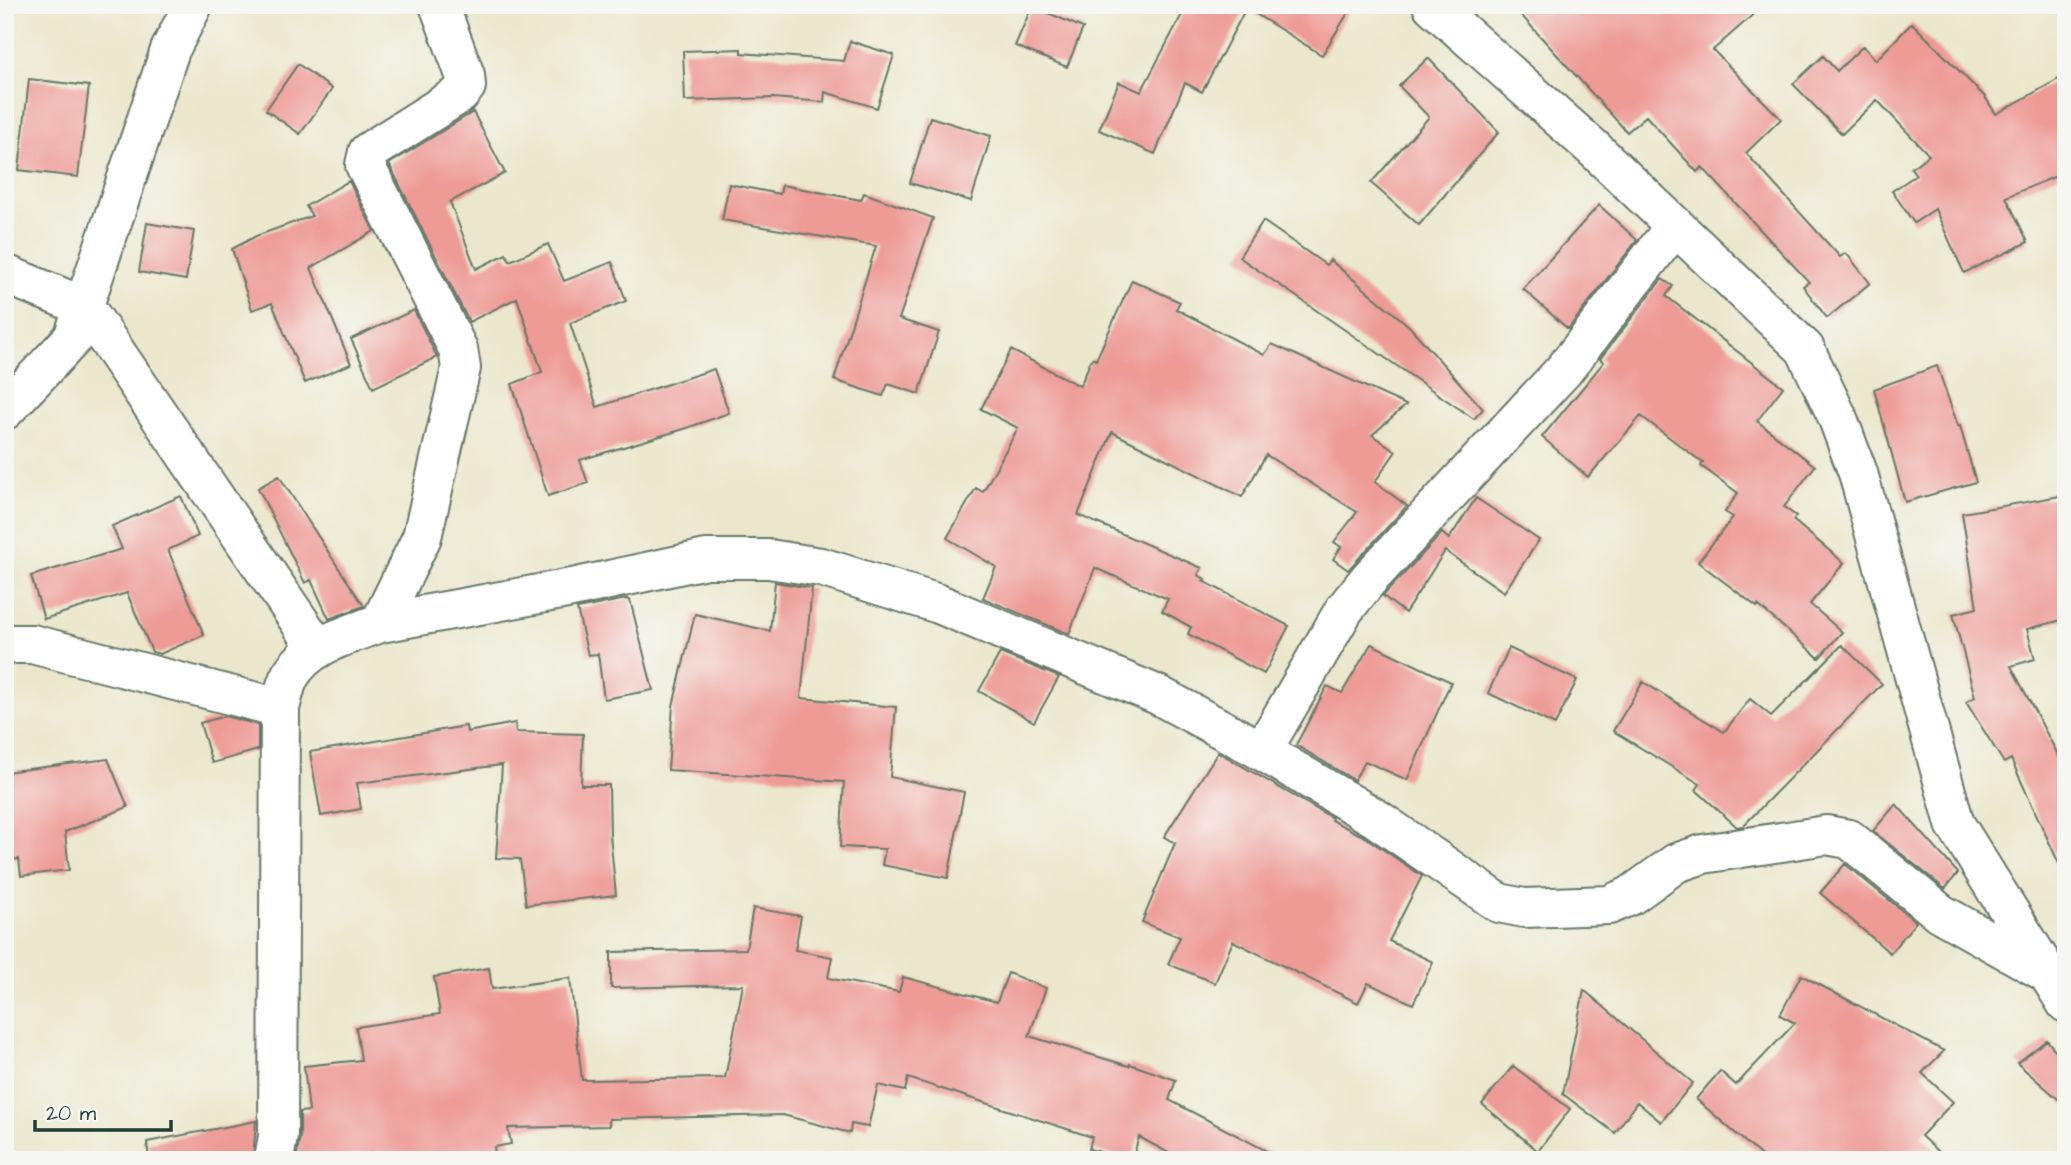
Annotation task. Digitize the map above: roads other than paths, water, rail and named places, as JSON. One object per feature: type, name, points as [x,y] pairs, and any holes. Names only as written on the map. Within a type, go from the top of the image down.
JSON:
[{"type":"street","points":[[5,410],[73,338],[170,50],[193,5]]},
{"type":"street","points":[[380,623],[422,537],[461,368],[458,349],[365,165],[365,158],[368,152],[460,94],[466,86],[465,75],[439,5]]},
{"type":"street","points":[[1432,5],[1582,138],[1805,349],[1838,416],[1858,473],[1955,824],[2056,987]]},
{"type":"street","points":[[1262,751],[1344,610],[1368,580],[1564,370],[1675,226]]},
{"type":"street","points":[[5,274],[85,307],[317,648]]},
{"type":"street","points":[[274,1160],[278,1136],[280,708],[289,677],[300,662],[317,648],[380,623],[572,588],[706,559],[769,559],[821,567],[939,604],[1158,695],[1262,751],[1377,819],[1499,903],[1524,908],[1609,905],[1630,896],[1676,863],[1703,854],[1826,835],[1849,839],[1940,913],[2056,987]]},
{"type":"street","points":[[5,644],[32,644],[280,708]]}]
